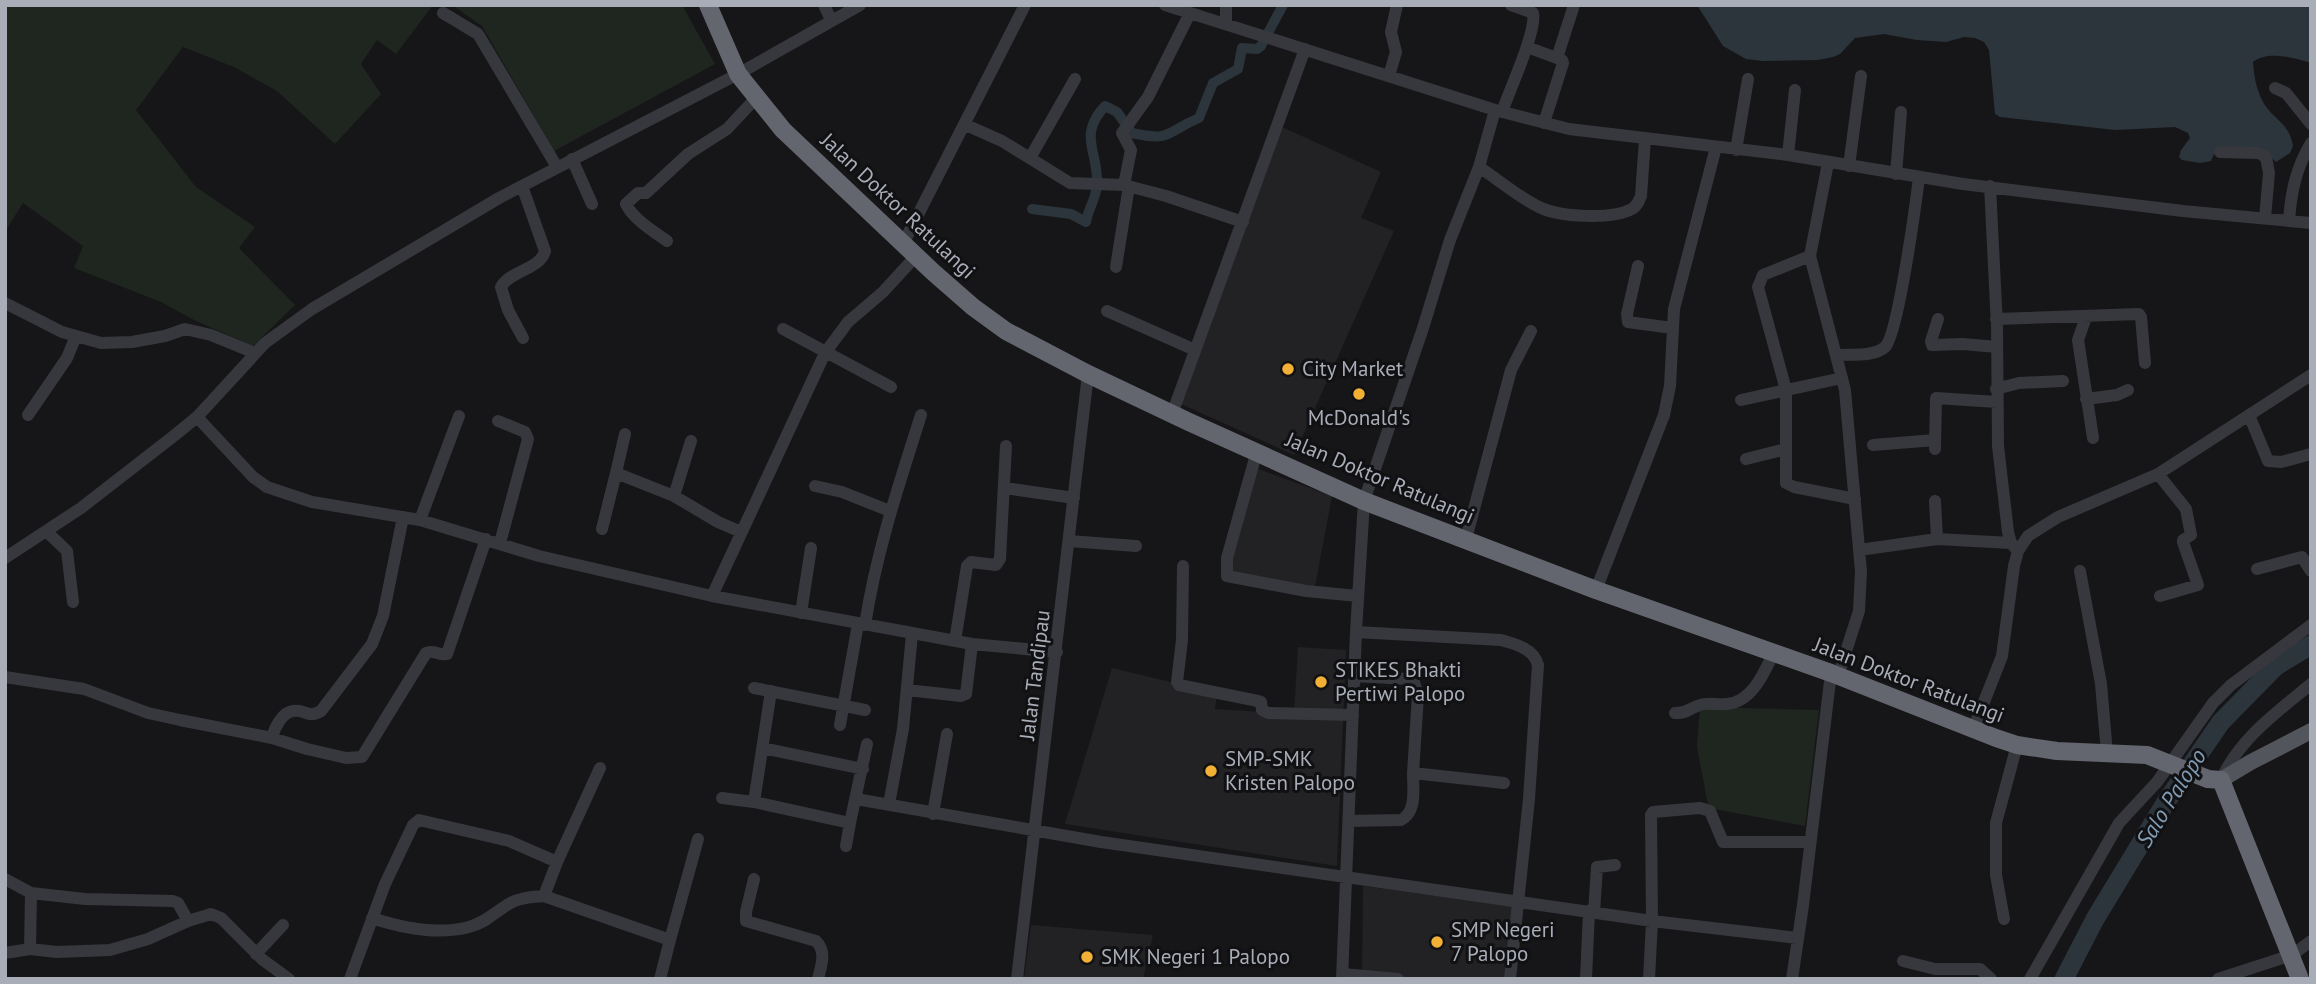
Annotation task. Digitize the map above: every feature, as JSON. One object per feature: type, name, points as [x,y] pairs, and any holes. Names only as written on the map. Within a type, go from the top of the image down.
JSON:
[{"type":"highway","name":"Jalan Doktor Ratulangi","points":[[708,5],[738,74],[783,130],[909,250],[989,319],[1006,331],[1088,374],[1364,500],[1596,590],[1834,674],[1973,730],[2017,745],[2064,751],[2147,755],[2215,780]]},
{"type":"highway","points":[[2215,780],[2300,979]]},
{"type":"main road","points":[[2215,780],[2311,732]]},
{"type":"street","points":[[824,5],[831,20]]},
{"type":"street","points":[[5,558],[114,484],[197,417],[254,353],[312,309],[522,186],[738,74],[860,5]]},
{"type":"street","points":[[712,596],[825,353],[848,322],[883,292],[909,250],[1025,5]]},
{"type":"street","points":[[1165,5],[1498,111],[1591,133],[1787,155],[1896,174],[1990,186],[2265,219],[2311,222]]},
{"type":"street","points":[[1226,5],[1226,24]]},
{"type":"street","points":[[1389,76],[1396,52],[1391,32],[1397,5]]},
{"type":"street","points":[[1398,979],[1343,976],[1356,632],[1364,500],[1450,240],[1498,111],[1527,47],[1534,15],[1511,5]]},
{"type":"street","points":[[1557,58],[1574,5]]},
{"type":"street","points":[[443,13],[478,34],[557,167]]},
{"type":"street","points":[[1116,267],[1131,149],[1122,133],[1153,89],[1190,13]]},
{"type":"street","points":[[1527,47],[1557,58],[1563,63],[1544,123]]},
{"type":"street","points":[[1172,414],[1305,49]]},
{"type":"street","points":[[1849,166],[1861,76]]},
{"type":"street","points":[[1030,158],[1075,79]]},
{"type":"street","points":[[1736,150],[1748,79]]},
{"type":"street","points":[[2275,88],[2286,93],[2311,124]]},
{"type":"street","points":[[1787,155],[1795,90]]},
{"type":"street","points":[[667,241],[640,221],[626,204],[638,194],[646,193],[688,154],[727,129],[756,99]]},
{"type":"street","points":[[1896,174],[1901,112]]},
{"type":"street","points":[[966,125],[992,136],[1070,183],[1127,185],[1243,222]]},
{"type":"street","points":[[1479,167],[1538,207],[1553,213],[1576,216],[1617,213],[1631,210],[1642,196],[1645,139]]},
{"type":"street","points":[[2289,221],[2292,188],[2297,170],[2311,143]]},
{"type":"street","points":[[1596,590],[1664,415],[1670,386],[1672,328],[1678,289],[1716,147]]},
{"type":"street","points":[[2220,152],[2259,153],[2266,157],[2269,173],[2265,219]]},
{"type":"street","points":[[572,159],[592,204]]},
{"type":"street","points":[[1792,979],[1834,674],[1860,611],[1862,586],[1842,378],[1810,256],[1828,163]]},
{"type":"street","points":[[1837,355],[1874,352],[1888,344],[1898,306],[1919,177]]},
{"type":"street","points":[[522,186],[545,251],[541,259],[505,281],[501,288],[508,310],[523,338]]},
{"type":"street","points":[[1973,730],[2002,656],[2014,547],[2001,478],[1990,186]]},
{"type":"street","points":[[1810,256],[1763,275],[1758,287],[1786,390],[1786,483],[1855,499]]},
{"type":"street","points":[[1638,266],[1627,314],[1628,322],[1672,328]]},
{"type":"street","points":[[5,303],[76,337],[101,342],[132,342],[164,337],[185,329],[211,335],[254,353]]},
{"type":"street","points":[[1107,311],[1195,350]]},
{"type":"street","points":[[1996,319],[2140,315],[2145,363]]},
{"type":"street","points":[[2086,317],[2078,340],[2093,438]]},
{"type":"street","points":[[1938,319],[1932,345],[1997,347]]},
{"type":"street","points":[[783,329],[891,387]]},
{"type":"street","points":[[1466,539],[1508,378],[1531,331]]},
{"type":"street","points":[[28,415],[67,358],[76,337]]},
{"type":"street","name":"Jalan Tandipau","points":[[1017,979],[1088,374]]},
{"type":"street","points":[[1859,550],[1937,539],[2014,547],[2058,517],[2158,474],[2311,375]]},
{"type":"street","points":[[1741,400],[1842,378]]},
{"type":"street","points":[[1873,445],[1935,444],[1936,398],[1996,395],[2019,383],[2063,381]]},
{"type":"street","points":[[2086,400],[2117,395],[2128,390]]},
{"type":"street","points":[[840,725],[890,511],[922,415]]},
{"type":"street","points":[[2249,415],[2267,460],[2281,462],[2311,454]]},
{"type":"street","points":[[420,520],[459,416]]},
{"type":"street","points":[[197,417],[253,477],[277,492],[312,502],[420,520],[540,556],[712,596],[972,644],[1057,652]]},
{"type":"street","points":[[498,421],[525,432],[528,439],[500,543]]},
{"type":"street","points":[[602,529],[625,435]]},
{"type":"street","points":[[674,496],[691,441]]},
{"type":"street","points":[[955,641],[967,566],[971,562],[996,565],[1000,559],[1006,446]]},
{"type":"street","points":[[1746,459],[1786,449]]},
{"type":"street","points":[[1257,451],[1227,558],[1227,576],[1306,591],[1359,596]]},
{"type":"street","points":[[616,473],[674,496],[741,532]]},
{"type":"street","points":[[2158,474],[2186,509],[2191,535],[2183,542],[2198,585],[2160,596]]},
{"type":"street","points":[[815,486],[842,492],[890,511]]},
{"type":"street","points":[[1005,488],[1074,498]]},
{"type":"street","points":[[1935,501],[1937,539]]},
{"type":"street","points":[[272,738],[274,728],[291,711],[311,715],[321,711],[372,644],[383,616],[403,517]]},
{"type":"street","points":[[47,532],[67,551],[73,602]]},
{"type":"street","points":[[5,677],[84,689],[148,713],[272,738],[338,756],[362,757],[426,653],[431,651],[447,654],[486,539]]},
{"type":"street","points":[[1069,541],[1136,546]]},
{"type":"street","points":[[801,613],[811,548]]},
{"type":"street","points":[[2257,569],[2302,557],[2311,571]]},
{"type":"street","points":[[1183,566],[1179,685],[1258,701],[1261,702],[1262,710],[1268,713],[1353,715]]},
{"type":"street","points":[[2080,571],[2101,684],[2107,752]]},
{"type":"street","points":[[2030,979],[2119,823],[2172,763],[2213,703],[2225,690],[2311,625]]},
{"type":"street","points":[[1356,632],[1501,640],[1521,647],[1534,654],[1537,659],[1529,799],[1510,979]]},
{"type":"street","points":[[888,804],[903,729],[912,634]]},
{"type":"street","points":[[906,690],[961,696],[966,694],[972,644]]},
{"type":"street","points":[[1675,713],[1689,712],[1703,704],[1730,704],[1742,699],[1757,684],[1773,653]]},
{"type":"street","points":[[1349,821],[1401,820],[1411,812],[1418,695],[1414,682],[1408,679],[1355,676]]},
{"type":"street","points":[[2215,780],[2244,743],[2311,684]]},
{"type":"street","points":[[754,688],[865,710]]},
{"type":"street","points":[[754,802],[771,691]]},
{"type":"street","points":[[933,814],[947,734]]},
{"type":"street","points":[[846,846],[867,744]]},
{"type":"street","points":[[2004,919],[1996,875],[1996,822],[2017,745]]},
{"type":"street","points":[[763,748],[863,769]]},
{"type":"street","points":[[544,896],[600,768]]},
{"type":"street","points":[[1413,773],[1504,783]]},
{"type":"street","points":[[722,798],[754,802],[850,823]]},
{"type":"street","points":[[856,799],[1036,831],[1346,877],[1652,921],[1798,938]]},
{"type":"street","points":[[1649,979],[1653,812],[1700,808],[1710,811],[1723,842],[1810,842]]},
{"type":"street","points":[[351,979],[385,884],[417,821],[509,841],[557,862]]},
{"type":"street","points":[[660,979],[698,839]]},
{"type":"street","points":[[1586,979],[1596,870],[1599,866],[1615,865]]},
{"type":"street","points":[[5,879],[31,893],[85,899],[173,901],[188,921]]},
{"type":"street","points":[[754,879],[746,920],[816,942],[823,956],[818,979]]},
{"type":"street","points":[[30,949],[31,893]]},
{"type":"street","points":[[372,918],[416,929],[470,927],[496,915],[506,905],[544,896],[670,940]]},
{"type":"street","points":[[5,953],[30,949],[57,952],[110,950],[148,939],[206,914],[216,915],[256,954],[289,979]]},
{"type":"street","points":[[256,954],[284,925]]},
{"type":"street","points":[[2218,979],[2292,955],[2311,942]]},
{"type":"street","points":[[1903,961],[1948,970],[1980,969],[1991,979]]},
{"type":"shaded area","points":[[5,5],[433,5],[396,54],[377,40],[361,64],[381,94],[335,144],[277,91],[234,67],[183,47],[136,110],[196,187],[255,227],[239,248],[295,305],[253,346],[161,302],[74,268],[83,246],[23,203],[5,232]]},
{"type":"shaded area","points":[[452,5],[682,5],[715,64],[554,151],[482,26]]},
{"type":"shaded area","points":[[1697,5],[2311,5],[2311,63],[2273,56],[2259,58],[2253,62],[2262,100],[2291,138],[2293,146],[2290,153],[2276,162],[2264,151],[2215,152],[2211,161],[2200,163],[2179,157],[2190,138],[2188,133],[2175,127],[2115,130],[2000,117],[1995,114],[1989,50],[1984,42],[1975,38],[1964,37],[1946,42],[1884,34],[1855,38],[1840,54],[1818,60],[1746,59],[1723,46]]},
{"type":"shaded area","points":[[1282,127],[1381,172],[1361,218],[1394,231],[1294,455],[1181,404]]},
{"type":"shaded area","points":[[1253,467],[1332,496],[1314,592],[1224,575]]},
{"type":"shaded area","name":"SMP-SMK Kristen Palopo","points":[[1298,647],[1346,650],[1337,866],[1065,824],[1112,668],[1217,693],[1215,709],[1294,714]]},
{"type":"shaded area","points":[[1700,707],[1819,710],[1805,826],[1714,809],[1708,805],[1697,747]]},
{"type":"shaded area","name":"SMP Negeri 7 Palopo","points":[[1363,886],[1516,907],[1509,979],[1362,979]]},
{"type":"shaded area","name":"SMK Negeri 1 Palopo","points":[[1031,925],[1153,935],[1143,979],[1024,979]]},
{"type":"waterway","points":[[1032,209],[1071,214],[1086,222],[1097,185],[1091,144],[1092,126],[1105,106],[1117,112],[1132,133],[1145,136],[1162,136],[1199,118],[1213,83],[1238,69],[1242,48],[1257,49],[1261,46],[1283,5]]},
{"type":"waterway","name":"Salo Palopo","points":[[2064,979],[2095,919],[2166,802],[2221,722],[2276,666],[2311,645]]},
{"type":"place","name":"City Market","points":[[1288,369]]},
{"type":"place","name":"McDonald's","points":[[1359,394]]},
{"type":"place","name":"STIKES Bhakti Pertiwi Palopo","points":[[1321,682]]},
{"type":"place","name":"SMP-SMK Kristen Palopo","points":[[1211,771]]},
{"type":"place","name":"SMP Negeri 7 Palopo","points":[[1437,942]]},
{"type":"place","name":"SMK Negeri 1 Palopo","points":[[1087,957]]}]
